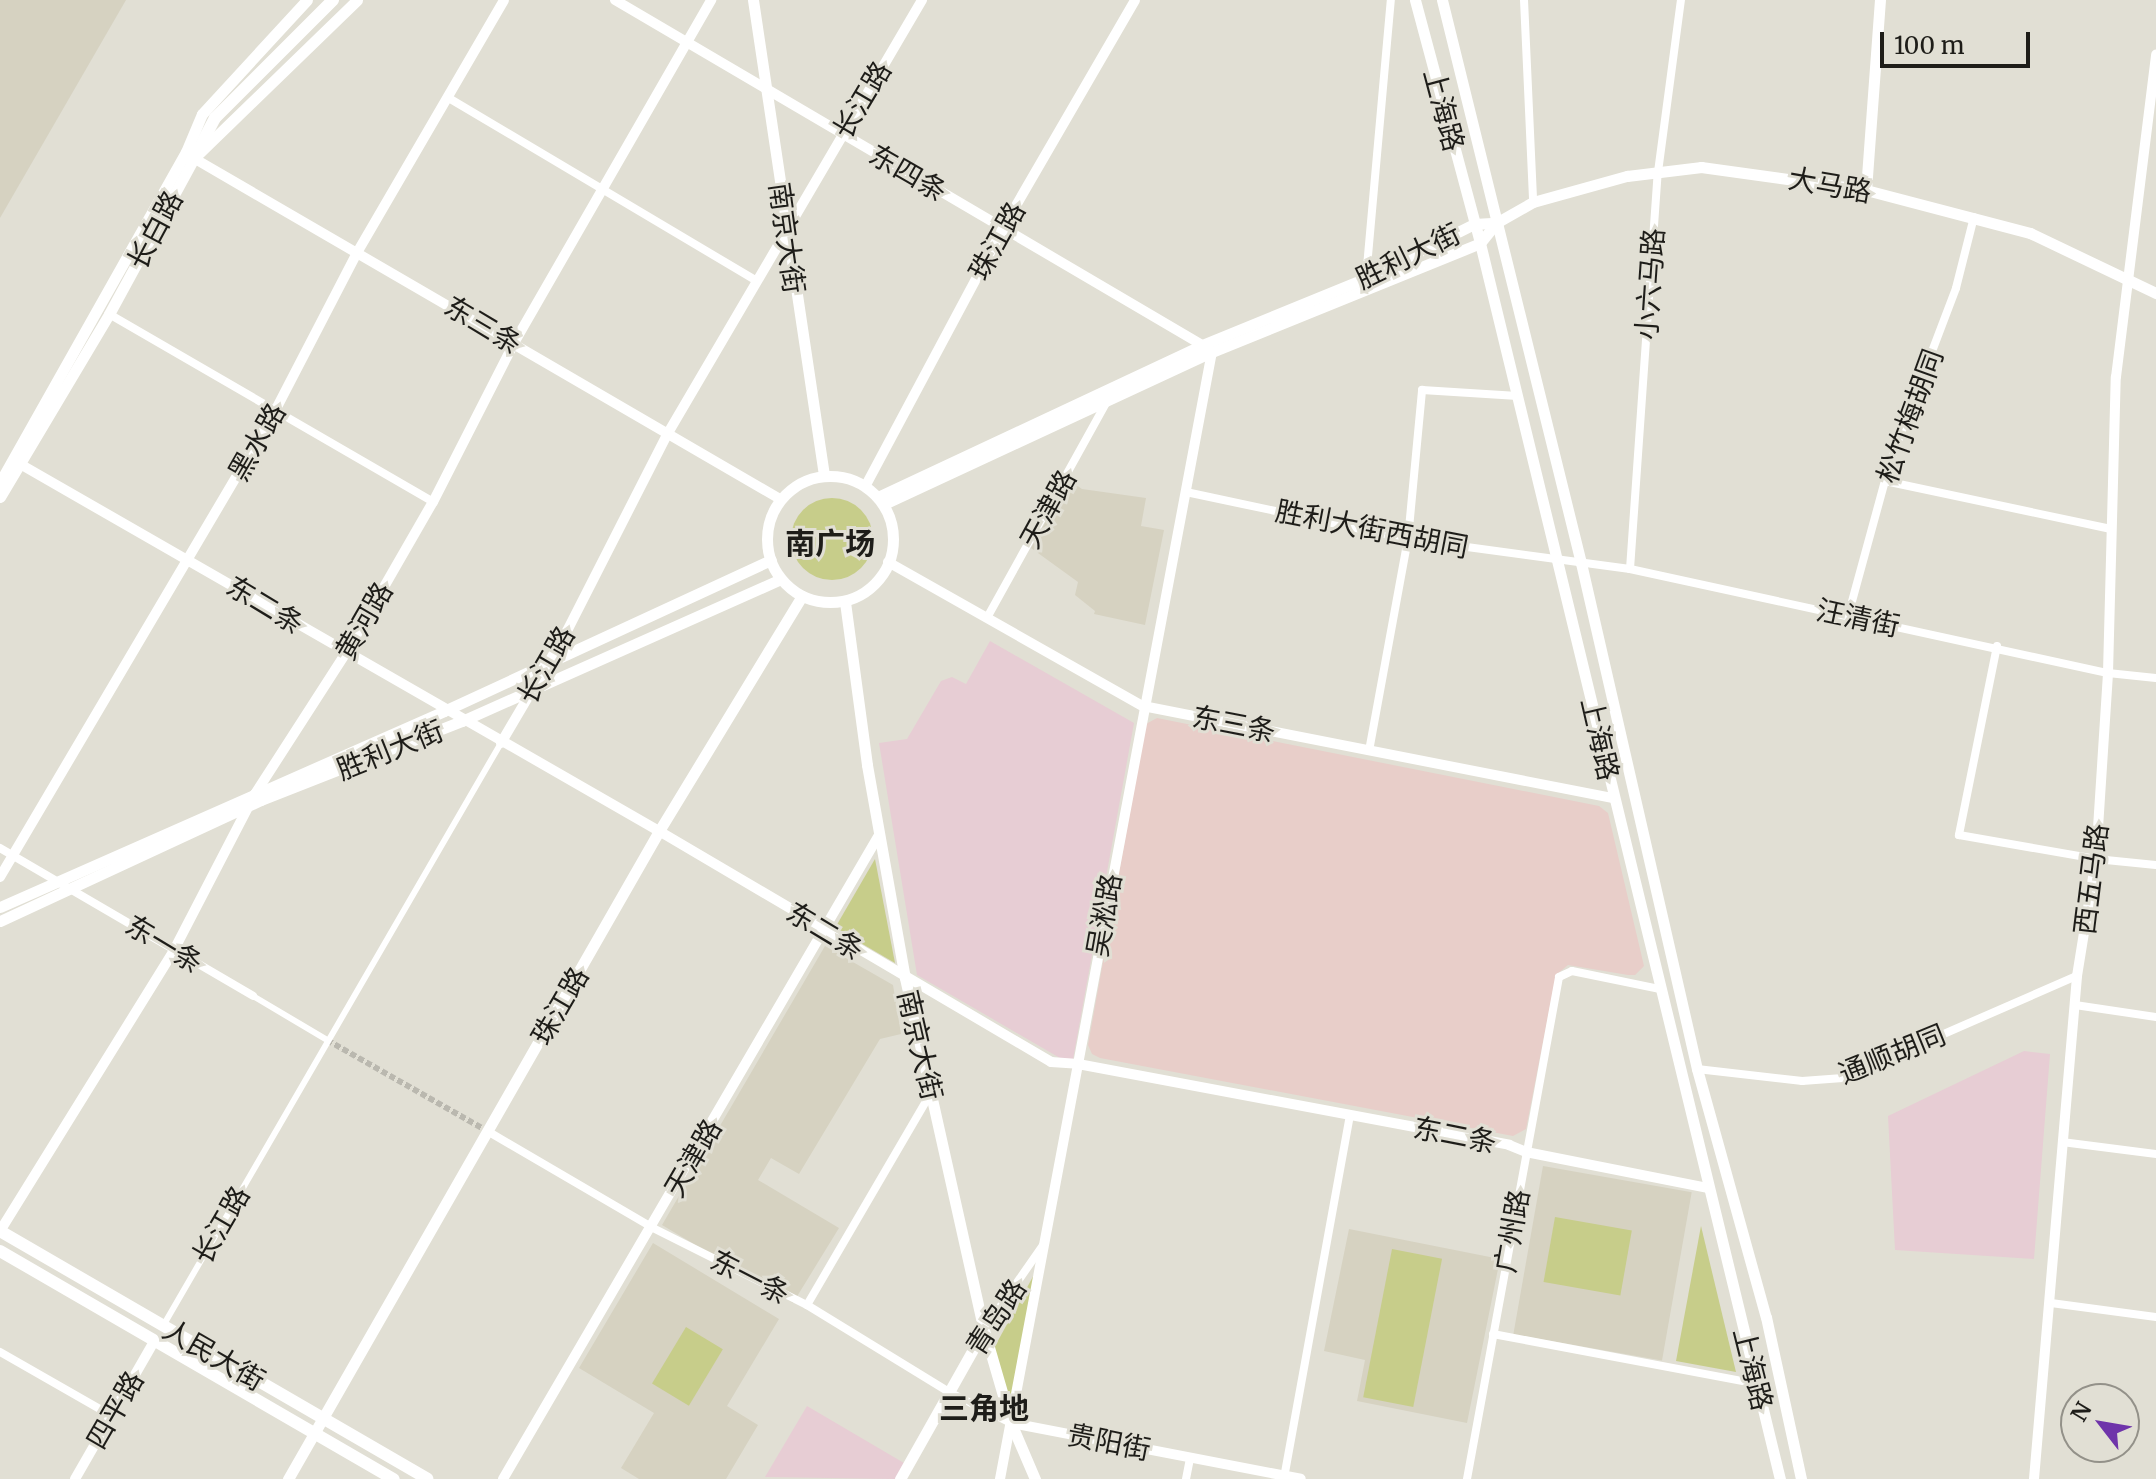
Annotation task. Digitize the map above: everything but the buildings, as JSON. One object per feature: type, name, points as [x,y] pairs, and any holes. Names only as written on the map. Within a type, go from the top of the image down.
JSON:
[{"type":"main road","name":"长白路","points":[[0,497],[109,314],[190,155],[202,114],[218,92],[307,0]]},
{"type":"main road","points":[[190,155],[215,118],[333,0]]},
{"type":"main road","name":"长白路","points":[[0,482],[190,155],[357,0]]},
{"type":"main road","name":"南京大街","points":[[753,0],[824,475]]},
{"type":"main road","name":"上海路","points":[[1415,0],[1518,396],[1780,1479]]},
{"type":"main road","name":"上海路","points":[[1442,0],[1581,563],[1697,1069],[1766,1317],[1801,1479]]},
{"type":"main road","points":[[1866,190],[1880,0]]},
{"type":"main road","name":"大马路","points":[[1496,223],[1533,202],[1627,176],[1701,167],[1738,170],[1866,190],[2030,233],[2156,293]]},
{"type":"main road","name":"胜利大街","points":[[882,500],[1366,278],[1474,224],[1496,223]]},
{"type":"main road","name":"胜利大街","points":[[882,500],[1107,401],[1207,349],[1480,243],[1496,223]]},
{"type":"main road","points":[[824,475],[852,478],[866,485],[882,500],[896,545],[888,562],[869,592],[845,602],[825,603],[802,596],[781,579],[771,560],[768,528],[780,499],[803,482],[824,475]]},
{"type":"main road","name":"胜利大街","points":[[0,921],[549,661],[771,560]]},
{"type":"main road","name":"胜利大街","points":[[0,907],[55,880],[253,800],[462,721],[781,579]]},
{"type":"main road","name":"珠江路","points":[[288,1479],[659,831],[802,596]]},
{"type":"main road","name":"南京大街","points":[[845,602],[879,835],[905,978],[984,1330],[1011,1423],[1035,1479]]},
{"type":"main road","name":"人民大街","points":[[0,1231],[427,1479]]},
{"type":"main road","name":"人民大街","points":[[0,1251],[394,1479]]},
{"type":"main road","name":"青岛路","points":[[900,1479],[984,1330]]},
{"type":"street","name":"黑水路","points":[[0,877],[275,411],[358,251],[504,0]]},
{"type":"street","name":"东四条","points":[[615,0],[1207,349]]},
{"type":"street","name":"黄河路","points":[[0,1231],[174,950],[253,800],[346,653],[433,502],[514,343],[711,0]]},
{"type":"street","name":"长江路","points":[[163,1326],[534,688],[668,433],[755,280],[922,0]]},
{"type":"street","name":"珠江路","points":[[866,485],[1003,228],[1135,0]]},
{"type":"street","points":[[1366,278],[1391,0]]},
{"type":"street","points":[[1524,0],[1533,202]]},
{"type":"street","name":"小六马路","points":[[1630,569],[1658,172],[1681,0]]},
{"type":"street","name":"西五马路","points":[[2034,1479],[2077,976],[2096,859],[2108,673],[2116,377],[2143,139],[2156,54]]},
{"type":"street","points":[[447,97],[755,280]]},
{"type":"street","points":[[2143,139],[2156,143]]},
{"type":"street","name":"东三条","points":[[190,155],[780,499]]},
{"type":"street","name":"松竹梅胡同","points":[[1848,616],[1885,481],[1956,288],[1974,217]]},
{"type":"street","points":[[109,314],[433,502]]},
{"type":"street","name":"吴淞路","points":[[1000,1479],[1047,1239],[1143,706],[1186,492],[1207,349]]},
{"type":"street","points":[[1369,751],[1408,539],[1422,390],[1518,396]]},
{"type":"street","name":"天津路","points":[[988,616],[1107,401]]},
{"type":"street","name":"东二条","points":[[20,464],[188,559],[444,711],[659,831],[1051,1062],[1078,1064],[1509,1145],[1526,1152],[1708,1188]]},
{"type":"street","points":[[1885,481],[2111,529]]},
{"type":"street","name":"胜利大街西胡同","points":[[1186,492],[1408,539],[1558,561]]},
{"type":"street","name":"汪清街","points":[[1558,561],[1630,569],[1997,646],[2108,673],[2156,678]]},
{"type":"street","name":"东三条","points":[[888,562],[1143,706],[1613,798]]},
{"type":"street","points":[[1997,646],[1959,835],[2096,859],[2156,865]]},
{"type":"street","name":"天津路","points":[[503,1479],[653,1228],[879,835]]},
{"type":"street","name":"东一条","points":[[0,848],[327,1040]]},
{"type":"street","name":"广州路","points":[[1467,1479],[1559,977],[1572,971],[1660,989]]},
{"type":"street","name":"通顺胡同","points":[[1697,1069],[1802,1081],[1843,1078],[2077,976]]},
{"type":"street","points":[[2075,1005],[2156,1017]]},
{"type":"street","points":[[807,1305],[931,1093]]},
{"type":"street","points":[[1284,1478],[1350,1116]]},
{"type":"street","name":"东一条","points":[[489,1132],[653,1228],[807,1305],[949,1392],[1011,1423]]},
{"type":"street","points":[[2062,1142],[2156,1154]]},
{"type":"street","name":"青岛路","points":[[984,1330],[1047,1239]]},
{"type":"street","points":[[2051,1303],[2156,1317]]},
{"type":"street","points":[[1493,1334],[1757,1384]]},
{"type":"street","name":"四平路","points":[[75,1479],[155,1340]]},
{"type":"street","points":[[0,1352],[112,1416]]},
{"type":"street","name":"贵阳街","points":[[1011,1423],[1301,1479]]},
{"type":"street","points":[[1186,1479],[1190,1458]]},
{"type":"shaded area","points":[[0,0],[126,0],[0,218]]},
{"type":"shaded area","points":[[1069,480],[1082,489],[1146,498],[1141,526],[1164,530],[1145,625],[1094,614],[1095,611],[1075,595],[1078,582],[1031,548]]},
{"type":"shaded area","points":[[990,641],[1134,723],[1072,1065],[917,975],[879,743],[907,739],[941,681],[952,677],[966,684]]},
{"type":"shaded area","points":[[1157,718],[1599,806],[1608,813],[1644,966],[1635,975],[1628,975],[1568,965],[1556,975],[1526,1129],[1513,1136],[1092,1054],[1088,1045],[1146,724]]},
{"type":"shaded area","points":[[825,946],[893,985],[901,1034],[880,1039],[799,1174],[771,1158],[758,1180],[839,1228],[793,1303],[662,1225]]},
{"type":"shaded area","points":[[2024,1051],[2050,1054],[2034,1259],[1895,1250],[1888,1116]]},
{"type":"shaded area","points":[[1543,1166],[1692,1192],[1662,1361],[1513,1334]]},
{"type":"shaded area","points":[[1349,1229],[1500,1259],[1467,1423],[1357,1401],[1365,1360],[1324,1351]]},
{"type":"shaded area","points":[[653,1243],[779,1319],[727,1406],[758,1425],[726,1479],[639,1479],[621,1468],[654,1413],[579,1368]]},
{"type":"shaded area","points":[[807,1406],[904,1463],[895,1479],[765,1477]]},
{"type":"green space","points":[[824,498],[840,498],[855,505],[866,516],[873,539],[870,555],[861,568],[840,580],[824,580],[809,573],[798,562],[791,547],[791,531],[798,516],[809,505]]},
{"type":"green space","points":[[875,859],[895,963],[835,928]]},
{"type":"green space","points":[[1555,1217],[1632,1231],[1620,1296],[1544,1282]]},
{"type":"green space","points":[[1701,1226],[1736,1372],[1676,1361]]},
{"type":"green space","points":[[1392,1249],[1442,1259],[1413,1407],[1363,1397]]},
{"type":"green space","points":[[1036,1271],[1011,1417],[994,1348]]},
{"type":"green space","points":[[686,1327],[723,1349],[689,1406],[652,1384]]},
{"type":"tunnel","points":[[327,1040],[489,1132]]},
{"type":"district","name":"南广场","points":[[830,543]]},
{"type":"district","name":"三角地","points":[[984,1408]]}]
